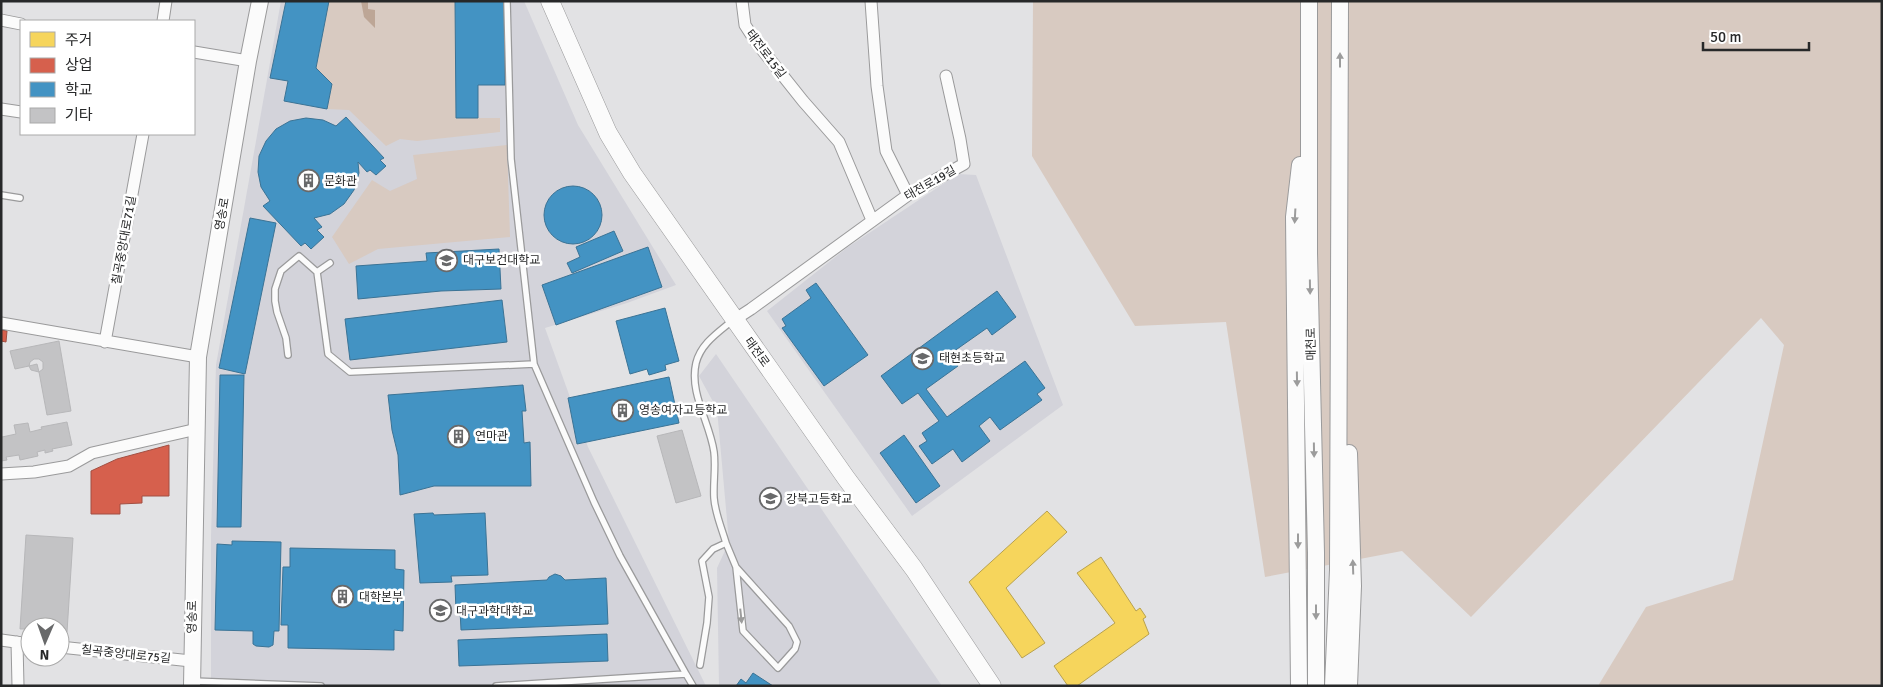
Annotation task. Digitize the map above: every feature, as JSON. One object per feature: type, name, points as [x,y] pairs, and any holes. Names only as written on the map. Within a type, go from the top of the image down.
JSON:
[{"type":"main road","name":"영송로","points":[[192,684],[198,357],[248,61],[260,1]]},
{"type":"main road","name":"태전로","points":[[550,1],[608,133],[632,174],[846,478],[914,569],[992,686]]},
{"type":"main road","name":"매천로","points":[[1310,1],[1309,253],[1316,553],[1316,686]]},
{"type":"main road","points":[[1334,686],[1338,570],[1340,1]]},
{"type":"main road","points":[[1299,686],[1294,217],[1309,81]]},
{"type":"main road","points":[[1340,109],[1350,250],[1347,404],[1353,586],[1349,686]]},
{"type":"street","points":[[163,20],[166,1]]},
{"type":"street","name":"태전로15길","points":[[742,1],[745,25],[756,42],[803,101],[839,142],[872,220]]},
{"type":"street","points":[[871,1],[886,151],[908,195]]},
{"type":"street","points":[[1,20],[20,24]]},
{"type":"street","points":[[195,52],[248,61]]},
{"type":"street","name":"태전로19길","points":[[734,320],[908,195],[964,164],[946,76]]},
{"type":"street","points":[[1,109],[20,112]]},
{"type":"street","name":"칠곡중앙대로71길","points":[[105,342],[143,136]]},
{"type":"street","points":[[1,324],[198,357]]},
{"type":"street","points":[[1,474],[34,472],[69,466],[92,453],[197,429]]},
{"type":"street","points":[[1,640],[20,642]]},
{"type":"street","points":[[17,642],[18,686]]},
{"type":"street","name":"칠곡중앙대로75길","points":[[70,648],[191,661]]},
{"type":"lane","points":[[507,1],[511,159],[534,364],[594,502],[620,556],[693,686]]},
{"type":"lane","points":[[1,195],[20,198]]},
{"type":"lane","points":[[288,355],[286,338],[275,301],[275,288],[281,271],[299,256],[317,272],[328,354],[350,372],[534,364]]},
{"type":"lane","points":[[317,272],[330,263]]},
{"type":"lane","points":[[734,320],[706,342],[697,360],[694,372],[695,382],[712,438],[714,499],[726,543],[736,567],[743,631],[778,668],[794,649],[797,642],[789,626],[736,567]]},
{"type":"lane","points":[[700,665],[709,598],[702,561],[713,549],[726,543]]},
{"type":"lane","points":[[496,686],[686,674]]},
{"type":"lane","points":[[192,684],[321,686]]},
{"type":"shaded area","name":"대구보건대학교","points":[[281,1],[524,1],[578,125],[676,285],[627,303],[545,328],[588,447],[706,686],[211,686],[211,536],[216,365]]},
{"type":"shaded area","points":[[329,1],[455,1],[456,118],[500,118],[500,132],[417,141],[400,139],[386,146],[349,110],[327,109],[332,84],[316,68]]},
{"type":"shaded area","points":[[361,1],[368,1],[368,9],[375,10],[375,28],[364,17]]},
{"type":"shaded area","points":[[1033,1],[1882,1],[1882,686],[1598,686],[1646,607],[1733,580],[1784,345],[1761,318],[1471,617],[1402,551],[1265,577],[1226,322],[1135,326],[1032,156]]},
{"type":"shaded area","points":[[507,145],[510,237],[378,249],[349,264],[332,237],[372,180],[390,191],[417,179],[413,155]]},
{"type":"shaded area","name":"태현초등학교","points":[[958,174],[976,175],[1063,405],[912,516],[767,311],[848,247]]},
{"type":"shaded area","name":"강북고등학교","points":[[716,354],[942,686],[719,686],[717,568],[729,542],[717,409],[699,376]]},
{"type":"building: 주거","points":[[1047,511],[1067,532],[1006,588],[1045,643],[1022,658],[969,582]]},
{"type":"building: 주거","points":[[1101,557],[1136,611],[1140,608],[1146,617],[1143,619],[1149,634],[1077,686],[1068,686],[1054,666],[1115,623],[1077,573]]},
{"type":"building: 상업","points":[[1,330],[7,331],[6,342],[1,341]]},
{"type":"building: 상업","points":[[169,445],[169,496],[142,496],[142,503],[120,504],[120,514],[91,514],[91,471],[117,459]]},
{"type":"building: 학교","points":[[286,1],[329,1],[316,68],[332,84],[327,109],[284,101],[288,81],[270,78]]},
{"type":"building: 학교","points":[[455,1],[504,1],[505,85],[478,85],[478,118],[456,118]]},
{"type":"building: 학교","name":"문화관","points":[[346,117],[384,158],[380,160],[386,166],[376,175],[370,170],[367,172],[358,162],[359,173],[354,190],[344,204],[330,214],[314,218],[322,227],[317,230],[324,237],[311,249],[305,243],[301,246],[263,206],[270,201],[261,187],[258,172],[259,156],[266,141],[276,129],[290,121],[306,118],[323,120],[336,126]]},
{"type":"building: 학교","points":[[567,186],[579,186],[594,194],[602,209],[602,221],[594,236],[579,244],[567,244],[552,236],[544,221],[544,209],[552,194]]},
{"type":"building: 학교","points":[[250,218],[276,223],[245,374],[219,368]]},
{"type":"building: 학교","points":[[614,231],[623,251],[572,273],[567,263],[580,257],[576,247]]},
{"type":"building: 학교","points":[[648,247],[662,287],[556,325],[542,285]]},
{"type":"building: 학교","points":[[499,249],[501,289],[441,291],[358,299],[356,266],[427,261],[426,253]]},
{"type":"building: 학교","points":[[816,283],[868,355],[824,386],[782,328],[786,326],[782,319],[811,298],[806,290]]},
{"type":"building: 학교","points":[[997,291],[1016,317],[992,335],[987,328],[950,354],[958,366],[926,389],[947,417],[1025,361],[1045,388],[1037,394],[1042,400],[1000,430],[990,417],[979,426],[990,441],[962,462],[953,449],[932,464],[919,446],[927,441],[922,433],[939,421],[918,393],[902,404],[881,376]]},
{"type":"building: 학교","points":[[502,300],[507,342],[350,360],[345,319]]},
{"type":"building: 학교","points":[[665,308],[679,361],[665,365],[666,370],[649,375],[647,369],[630,374],[616,321]]},
{"type":"building: 학교","points":[[220,375],[244,375],[241,527],[217,527]]},
{"type":"building: 학교","name":"영송여자고등학교","points":[[669,377],[679,423],[577,444],[568,398]]},
{"type":"building: 학교","name":"연마관","points":[[523,385],[526,411],[522,411],[524,443],[530,442],[531,486],[434,486],[400,495],[398,455],[392,430],[388,395]]},
{"type":"building: 학교","points":[[904,435],[940,486],[916,503],[880,453]]},
{"type":"building: 학교","points":[[433,513],[434,515],[485,513],[488,575],[451,576],[452,582],[420,583],[414,514]]},
{"type":"building: 학교","points":[[232,541],[281,542],[279,631],[274,631],[273,645],[269,647],[253,644],[253,631],[215,630],[217,544],[232,545]]},
{"type":"building: 학교","name":"대학본부","points":[[290,548],[395,550],[395,569],[404,570],[403,631],[394,630],[394,650],[288,648],[288,625],[281,625],[283,567],[290,567]]},
{"type":"building: 학교","points":[[555,574],[565,580],[606,578],[608,624],[461,630],[460,610],[456,611],[455,585],[547,580]]},
{"type":"building: 학교","points":[[607,634],[608,661],[459,666],[458,640]]},
{"type":"building: 학교","points":[[753,673],[773,686],[736,686],[741,679],[746,683]]},
{"type":"building: 기타","points":[[59,341],[71,411],[47,415],[39,372],[43,369],[43,362],[39,359],[34,359],[30,362],[29,366],[15,369],[10,351]]},
{"type":"building: 기타","points":[[37,364],[39,372],[31,370],[29,366]]},
{"type":"building: 기타","points":[[67,422],[72,445],[52,449],[53,451],[45,453],[45,450],[37,452],[38,456],[20,460],[19,455],[6,457],[7,460],[1,461],[1,435],[2,437],[16,434],[14,425],[28,423],[30,432],[42,429],[41,427]]},
{"type":"building: 기타","name":"영송여자고등학교","points":[[682,430],[701,496],[676,503],[657,436]]},
{"type":"building: 기타","points":[[26,535],[73,538],[68,617],[21,617]]},
{"type":"place","name":"문화관","points":[[308,181]]},
{"type":"place","name":"대구보건대학교","points":[[447,260]]},
{"type":"place","name":"태현초등학교","points":[[923,358]]},
{"type":"place","name":"영송여자고등학교","points":[[623,410]]},
{"type":"place","name":"연마관","points":[[459,436]]},
{"type":"place","name":"강북고등학교","points":[[770,499]]},
{"type":"place","name":"대학본부","points":[[343,597]]},
{"type":"place","name":"대구과학대학교","points":[[440,611]]}]
